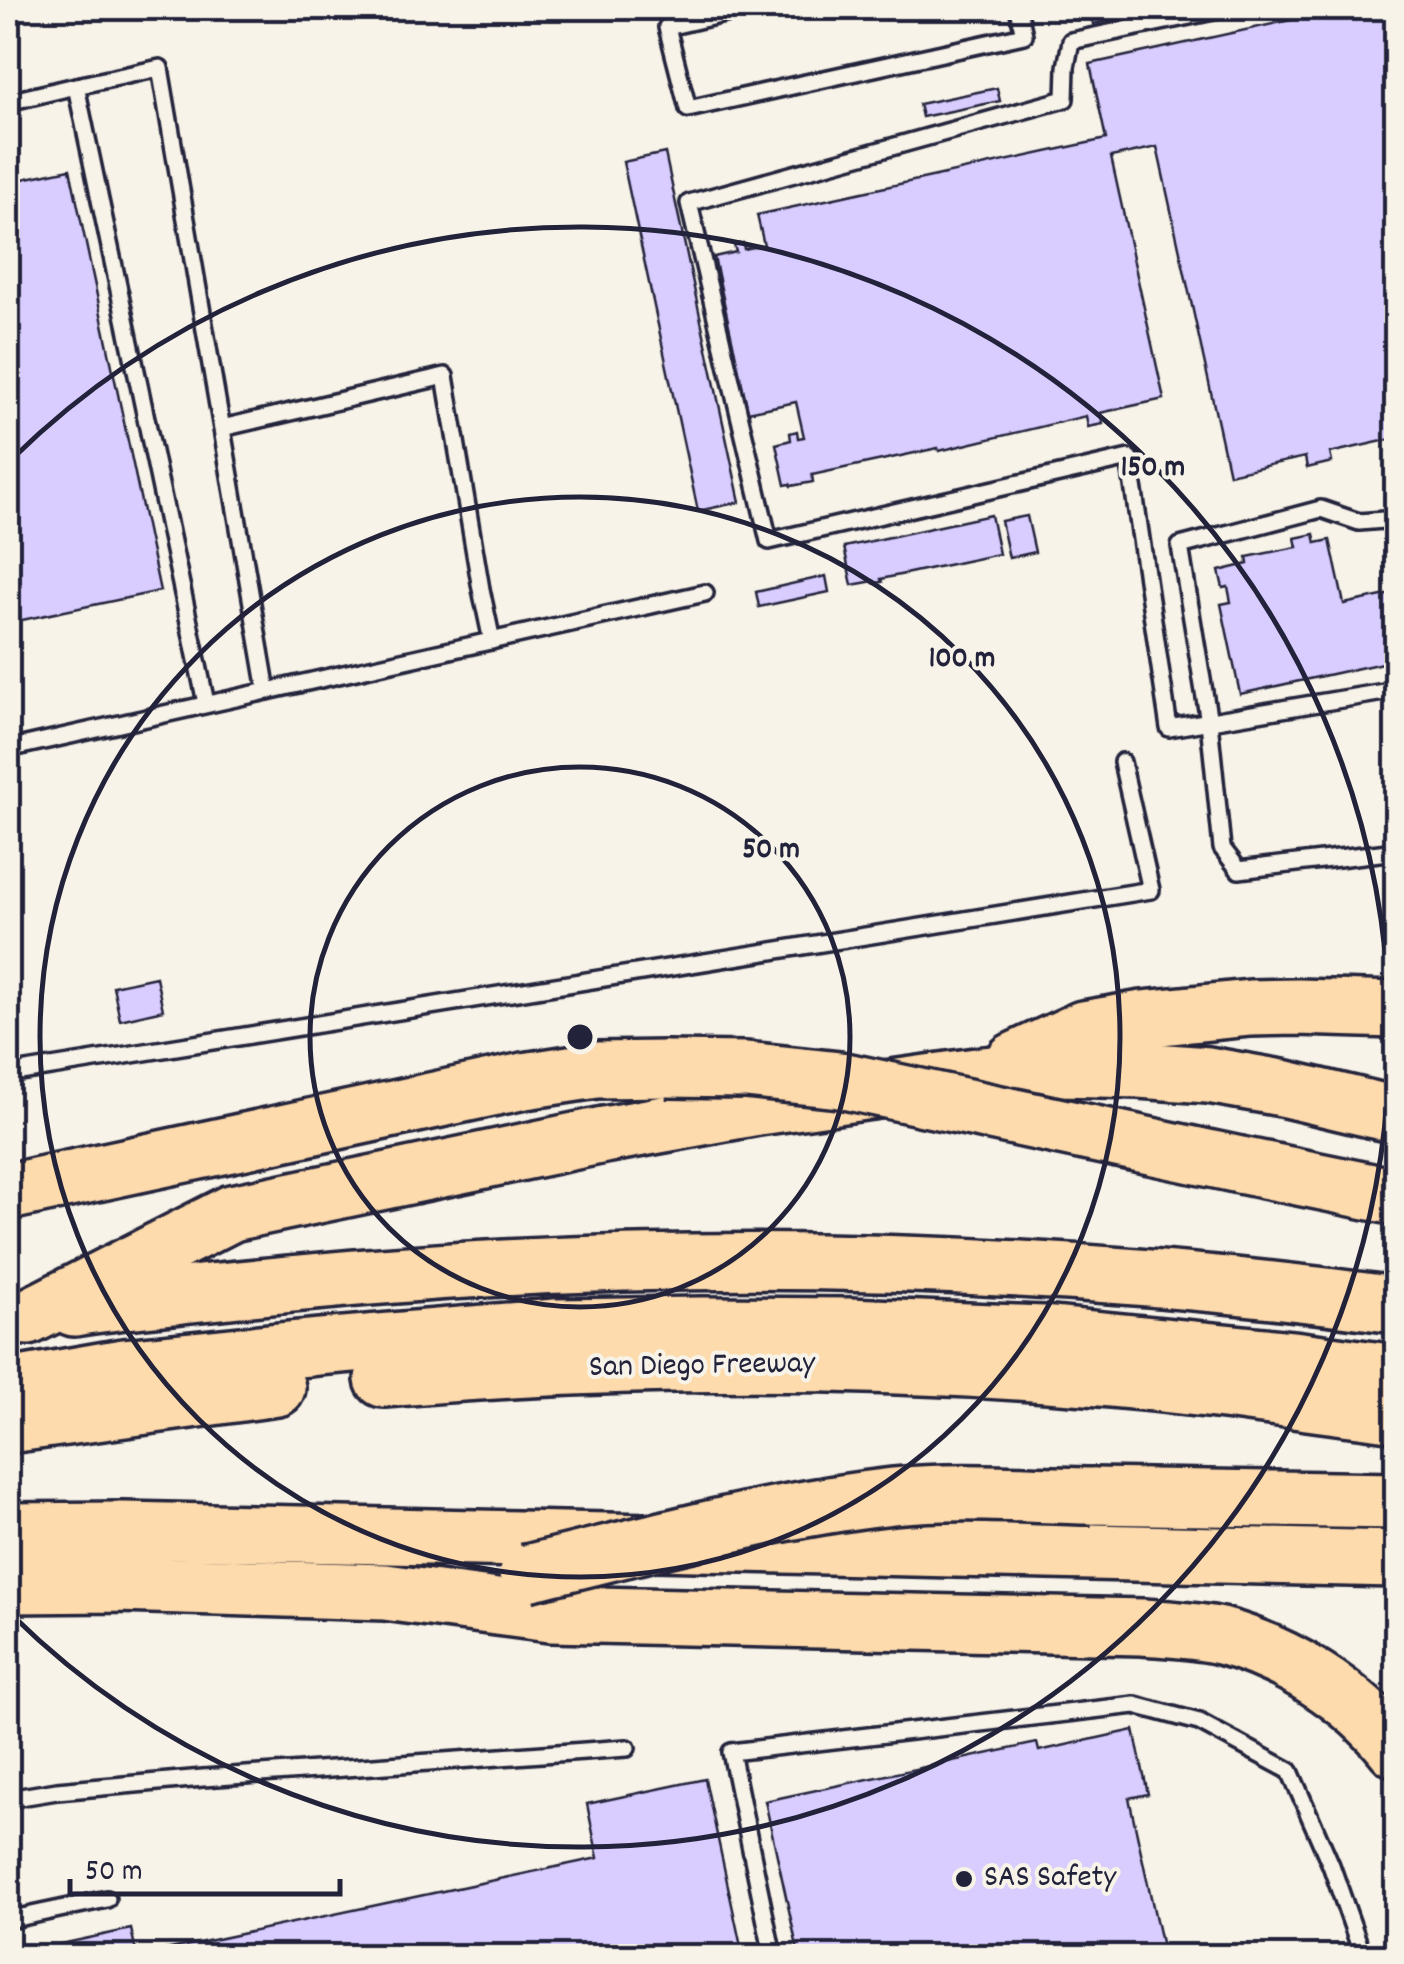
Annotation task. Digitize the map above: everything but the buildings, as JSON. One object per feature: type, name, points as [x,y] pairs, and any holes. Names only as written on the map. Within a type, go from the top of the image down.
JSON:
[{"type":"highway","points":[[984,1075],[1083,1029],[1142,1019],[1250,1008],[1396,1010]]},
{"type":"highway","points":[[14,1333],[232,1212],[758,1107],[1061,1068],[1208,1075],[1396,1115]]},
{"type":"highway","points":[[8,1192],[524,1081],[596,1070],[666,1069],[746,1070],[840,1080],[1396,1197]]},
{"type":"highway","points":[[14,1333],[85,1306],[248,1287],[491,1268],[644,1262],[830,1261],[979,1266],[1142,1277],[1396,1306]]},
{"type":"highway","points":[[8,1387],[123,1367],[319,1346],[556,1327],[703,1325],[1043,1334],[1396,1372]]},
{"type":"highway","name":"San Diego Freeway","points":[[8,1425],[259,1390],[418,1376],[647,1365],[924,1367],[1070,1376],[1396,1414]]},
{"type":"highway","points":[[385,1592],[527,1574],[747,1520],[898,1496],[1396,1501]]},
{"type":"highway","points":[[8,1531],[123,1530],[1396,1560]]},
{"type":"highway","points":[[8,1585],[118,1584],[385,1592],[550,1614],[1143,1628],[1220,1636],[1314,1676],[1355,1706],[1396,1748]]},
{"type":"lane","points":[[751,8],[666,27],[688,109],[1024,35],[1018,8]]},
{"type":"lane","points":[[1228,8],[1071,41],[1065,99],[689,203],[769,542],[1128,458],[1168,728],[1396,690]]},
{"type":"lane","points":[[8,102],[160,68],[267,691]]},
{"type":"lane","points":[[76,86],[206,703]]},
{"type":"lane","points":[[222,428],[445,376],[492,640]]},
{"type":"lane","points":[[1396,518],[1360,522],[1321,509],[1180,546],[1209,722],[1222,848],[1239,870],[1396,852]]},
{"type":"lane","points":[[8,750],[705,593]]},
{"type":"lane","points":[[8,1074],[1152,890],[1122,762]]},
{"type":"lane","points":[[773,1956],[731,1752],[1135,1705],[1199,1722],[1290,1770],[1331,1865],[1363,1956]]},
{"type":"lane","points":[[8,1799],[204,1778],[627,1748]]},
{"type":"lane","points":[[8,1920],[106,1899]]},
{"type":"place","name":"SAS Safety","points":[[964,1879]]}]
